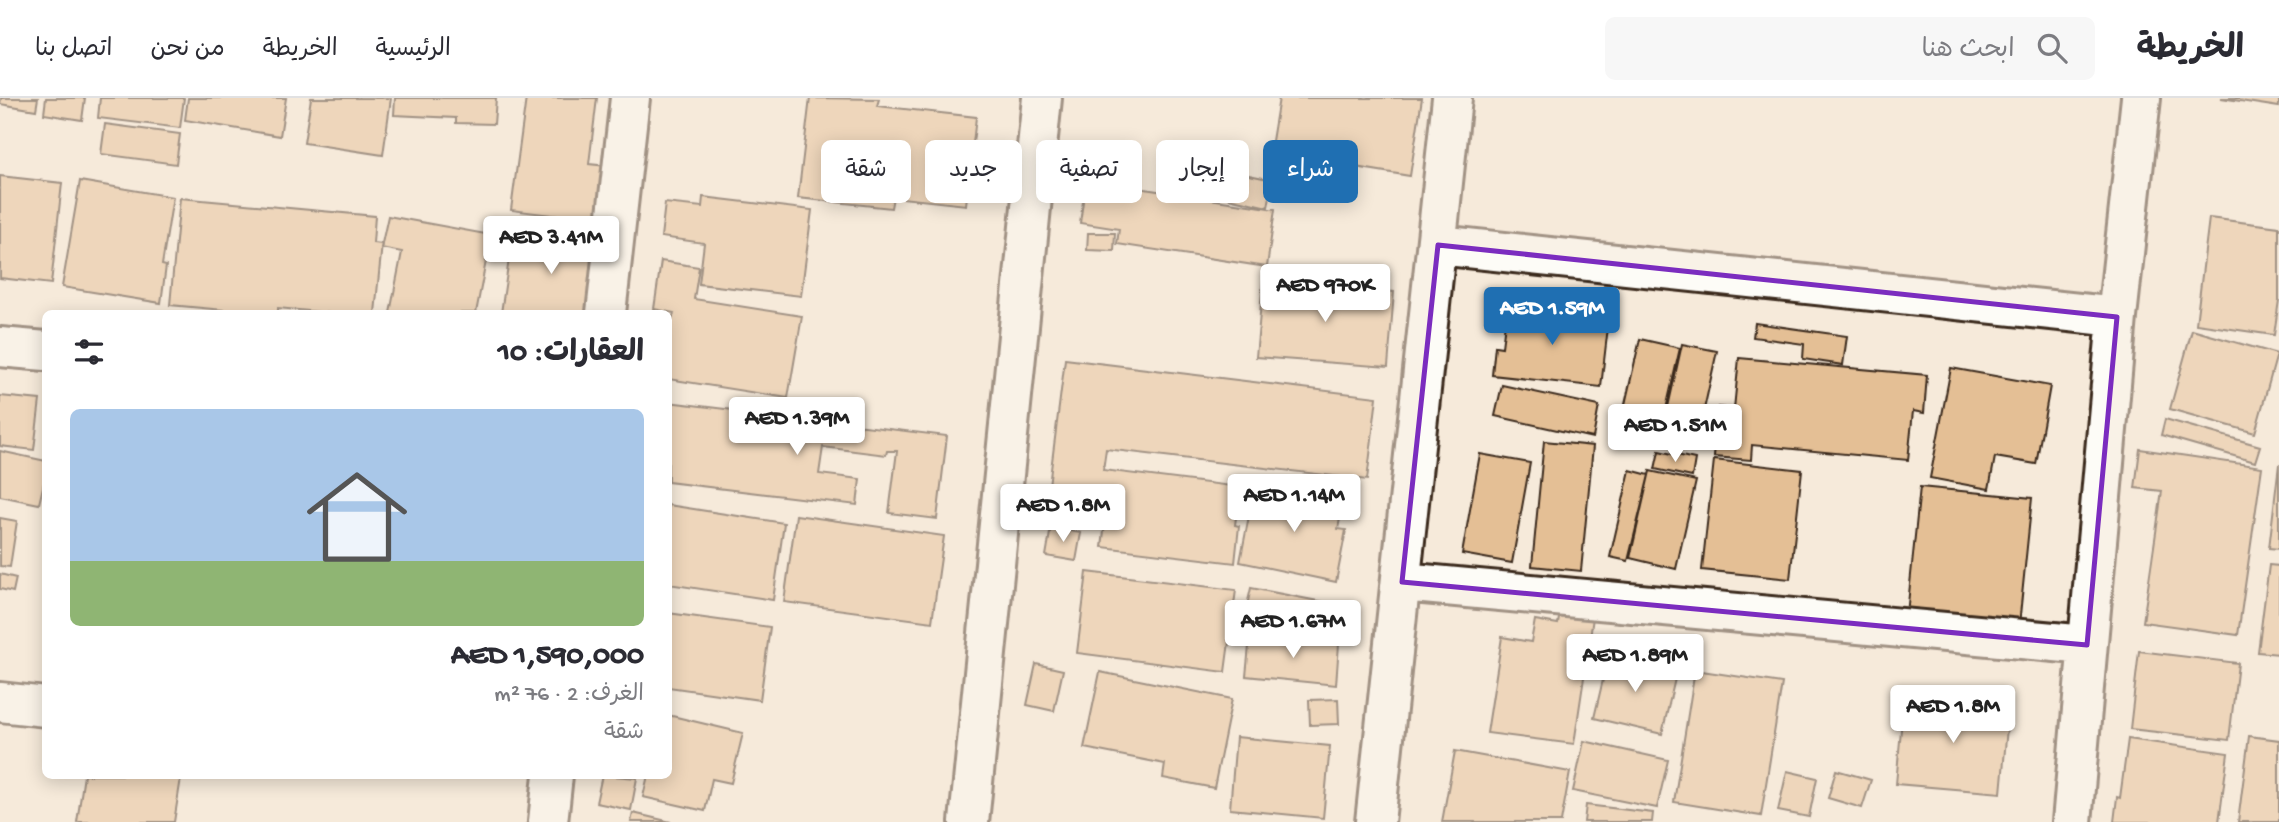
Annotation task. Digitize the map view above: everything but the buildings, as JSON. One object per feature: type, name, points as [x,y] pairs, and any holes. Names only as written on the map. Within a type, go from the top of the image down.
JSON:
[{"type":"street","points":[[606,310],[630,98]]},
{"type":"street","points":[[969,822],[1042,98]]},
{"type":"street","points":[[1375,822],[1452,98]]},
{"type":"street","points":[[2072,822],[2117,317],[2141,98]]},
{"type":"street","points":[[1438,245],[2117,317]]},
{"type":"street","points":[[0,347],[42,351]]},
{"type":"street","points":[[1402,582],[2087,645]]},
{"type":"street","points":[[0,702],[42,707]]},
{"type":"street","points":[[548,822],[553,779]]},
{"type":"highlighted area","points":[[1438,245],[2117,317],[2087,645],[1402,582]]}]
